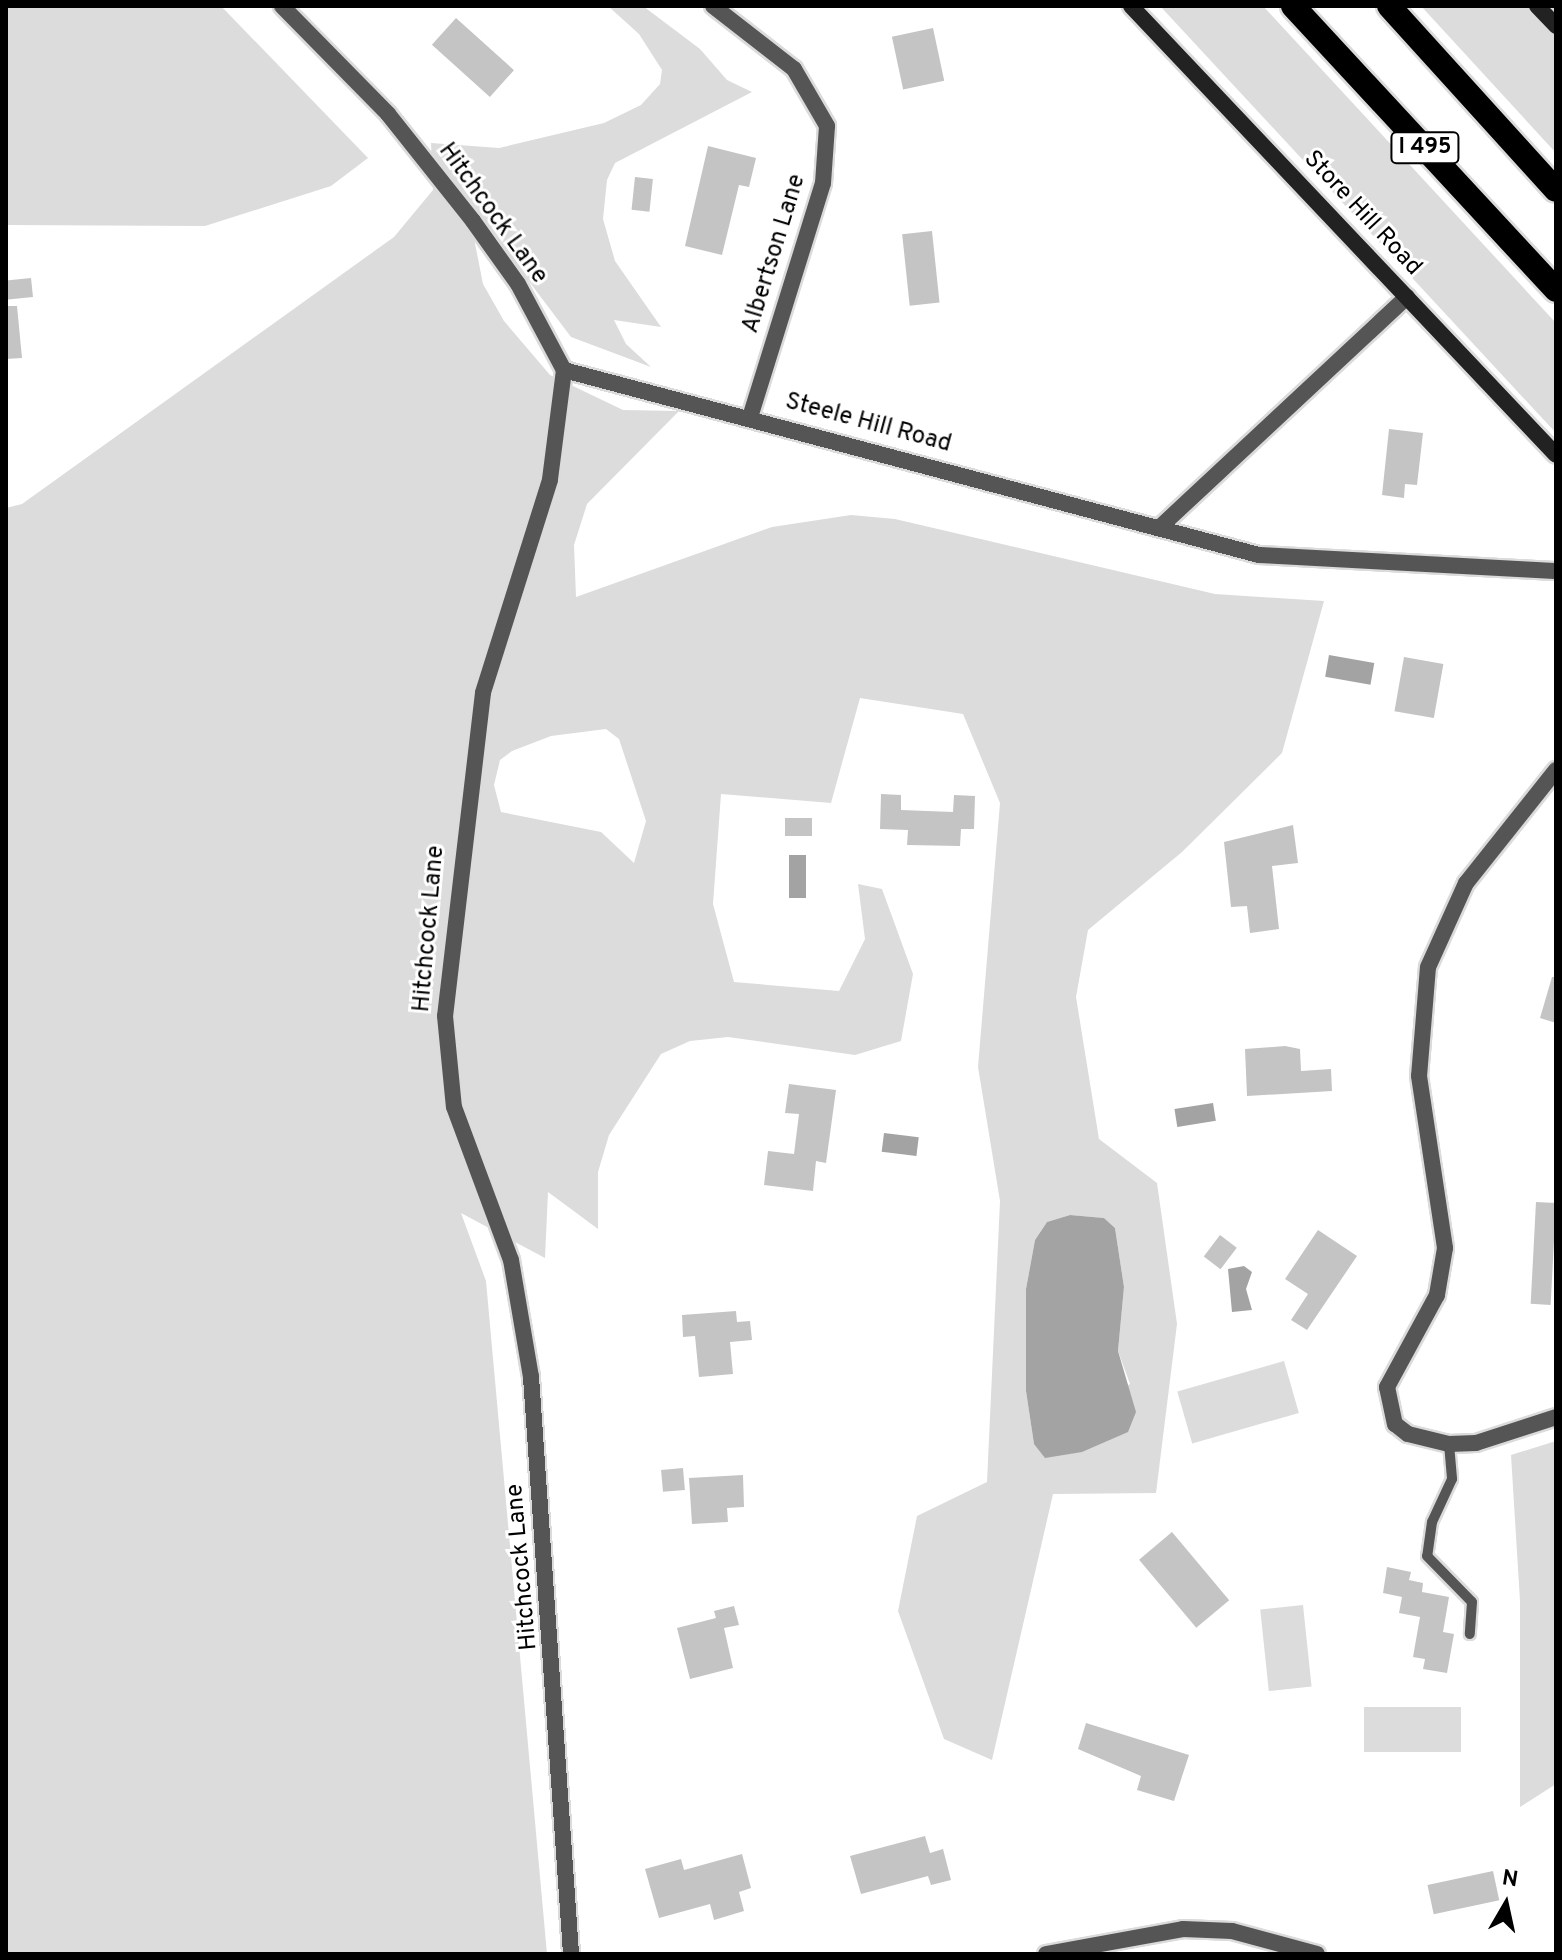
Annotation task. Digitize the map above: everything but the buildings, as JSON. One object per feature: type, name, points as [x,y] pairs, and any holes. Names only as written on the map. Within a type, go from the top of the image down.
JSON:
[{"type":"highway","name":"I 495","points":[[1293,6],[1556,290]]},
{"type":"highway","name":"I 495","points":[[1389,6],[1556,190]]},
{"type":"main road","name":"Store Hill Road","points":[[1131,6],[1556,455]]},
{"type":"main road","points":[[1537,6],[1556,26]]},
{"type":"street","name":"Hitchcock Lane","points":[[282,6],[369,92],[473,221],[518,284],[564,370],[550,480],[483,693],[445,1016],[454,1107],[511,1260],[528,1358],[551,1594],[571,1954]]},
{"type":"street","name":"Albertson Lane","points":[[713,6],[794,69],[827,126],[823,183],[750,417]]},
{"type":"street","points":[[1159,528],[1407,297]]},
{"type":"street","name":"Steele Hill Road","points":[[564,370],[1159,528],[1309,562],[1556,571]]},
{"type":"street","points":[[1556,770],[1466,883],[1428,967],[1418,1027],[1419,1076],[1445,1248],[1437,1295],[1387,1387],[1395,1424],[1408,1434],[1449,1444],[1476,1443],[1556,1417]]},
{"type":"street","points":[[1046,1954],[1183,1929],[1232,1931],[1317,1954]]},
{"type":"lane","points":[[1449,1444],[1452,1479],[1432,1522],[1427,1556],[1472,1602],[1470,1634]]},
{"type":"shaded area","points":[[6,6],[221,6],[368,158],[331,186],[205,226],[6,225]]},
{"type":"shaded area","points":[[608,6],[643,6],[700,49],[727,80],[752,92],[615,163],[607,180],[603,219],[615,261],[661,327],[614,320],[626,344],[651,367],[571,337],[466,198],[483,284],[504,321],[550,375],[623,410],[679,411],[587,504],[574,545],[576,597],[772,527],[851,515],[895,519],[1215,594],[1324,601],[1282,753],[1182,852],[1088,930],[1076,997],[1099,1139],[1157,1183],[1177,1324],[1156,1493],[1053,1494],[992,1760],[944,1739],[898,1611],[917,1516],[987,1482],[1000,1201],[978,1067],[1000,803],[963,714],[860,698],[831,803],[721,794],[713,904],[734,982],[839,991],[865,939],[858,884],[882,889],[913,974],[901,1041],[855,1055],[728,1037],[690,1041],[661,1054],[609,1135],[598,1172],[598,1229],[548,1192],[545,1258],[461,1213],[486,1281],[547,1954],[6,1954],[6,508],[22,504],[394,237],[433,190],[431,143],[499,148],[604,123],[641,105],[660,84],[662,70],[639,34]],"holes":[[[606,729],[619,739],[646,821],[634,863],[601,832],[501,812],[494,785],[500,760],[512,751],[551,736]],[[1070,1215],[1104,1218],[1115,1228],[1124,1287],[1118,1351],[1130,1384],[1034,1444],[1026,1391],[1026,1289],[1035,1240],[1047,1222]]]},
{"type":"shaded area","points":[[1160,6],[1263,6],[1556,323],[1556,433]]},
{"type":"shaded area","points":[[1421,6],[1527,6],[1556,37],[1556,153]]},
{"type":"shaded area","points":[[1329,655],[1374,663],[1370,685],[1325,677]]},
{"type":"shaded area","points":[[789,855],[806,855],[806,898],[789,898]]},
{"type":"shaded area","points":[[1213,1103],[1216,1121],[1177,1127],[1174,1109]]},
{"type":"shaded area","points":[[884,1133],[919,1137],[916,1156],[882,1152]]},
{"type":"shaded area","points":[[1070,1215],[1104,1218],[1115,1228],[1124,1287],[1118,1351],[1136,1412],[1128,1432],[1082,1452],[1045,1458],[1034,1444],[1026,1391],[1026,1289],[1035,1240],[1047,1222]]},
{"type":"shaded area","points":[[1244,1266],[1252,1272],[1246,1289],[1252,1310],[1232,1312],[1228,1269]]},
{"type":"shaded area","points":[[1284,1361],[1299,1413],[1192,1444],[1177,1392]]},
{"type":"shaded area","points":[[1556,1441],[1556,1784],[1520,1807],[1520,1601],[1511,1455]]},
{"type":"shaded area","points":[[1303,1605],[1312,1687],[1269,1691],[1260,1609]]},
{"type":"shaded area","points":[[1364,1707],[1461,1707],[1461,1752],[1364,1752]]}]
